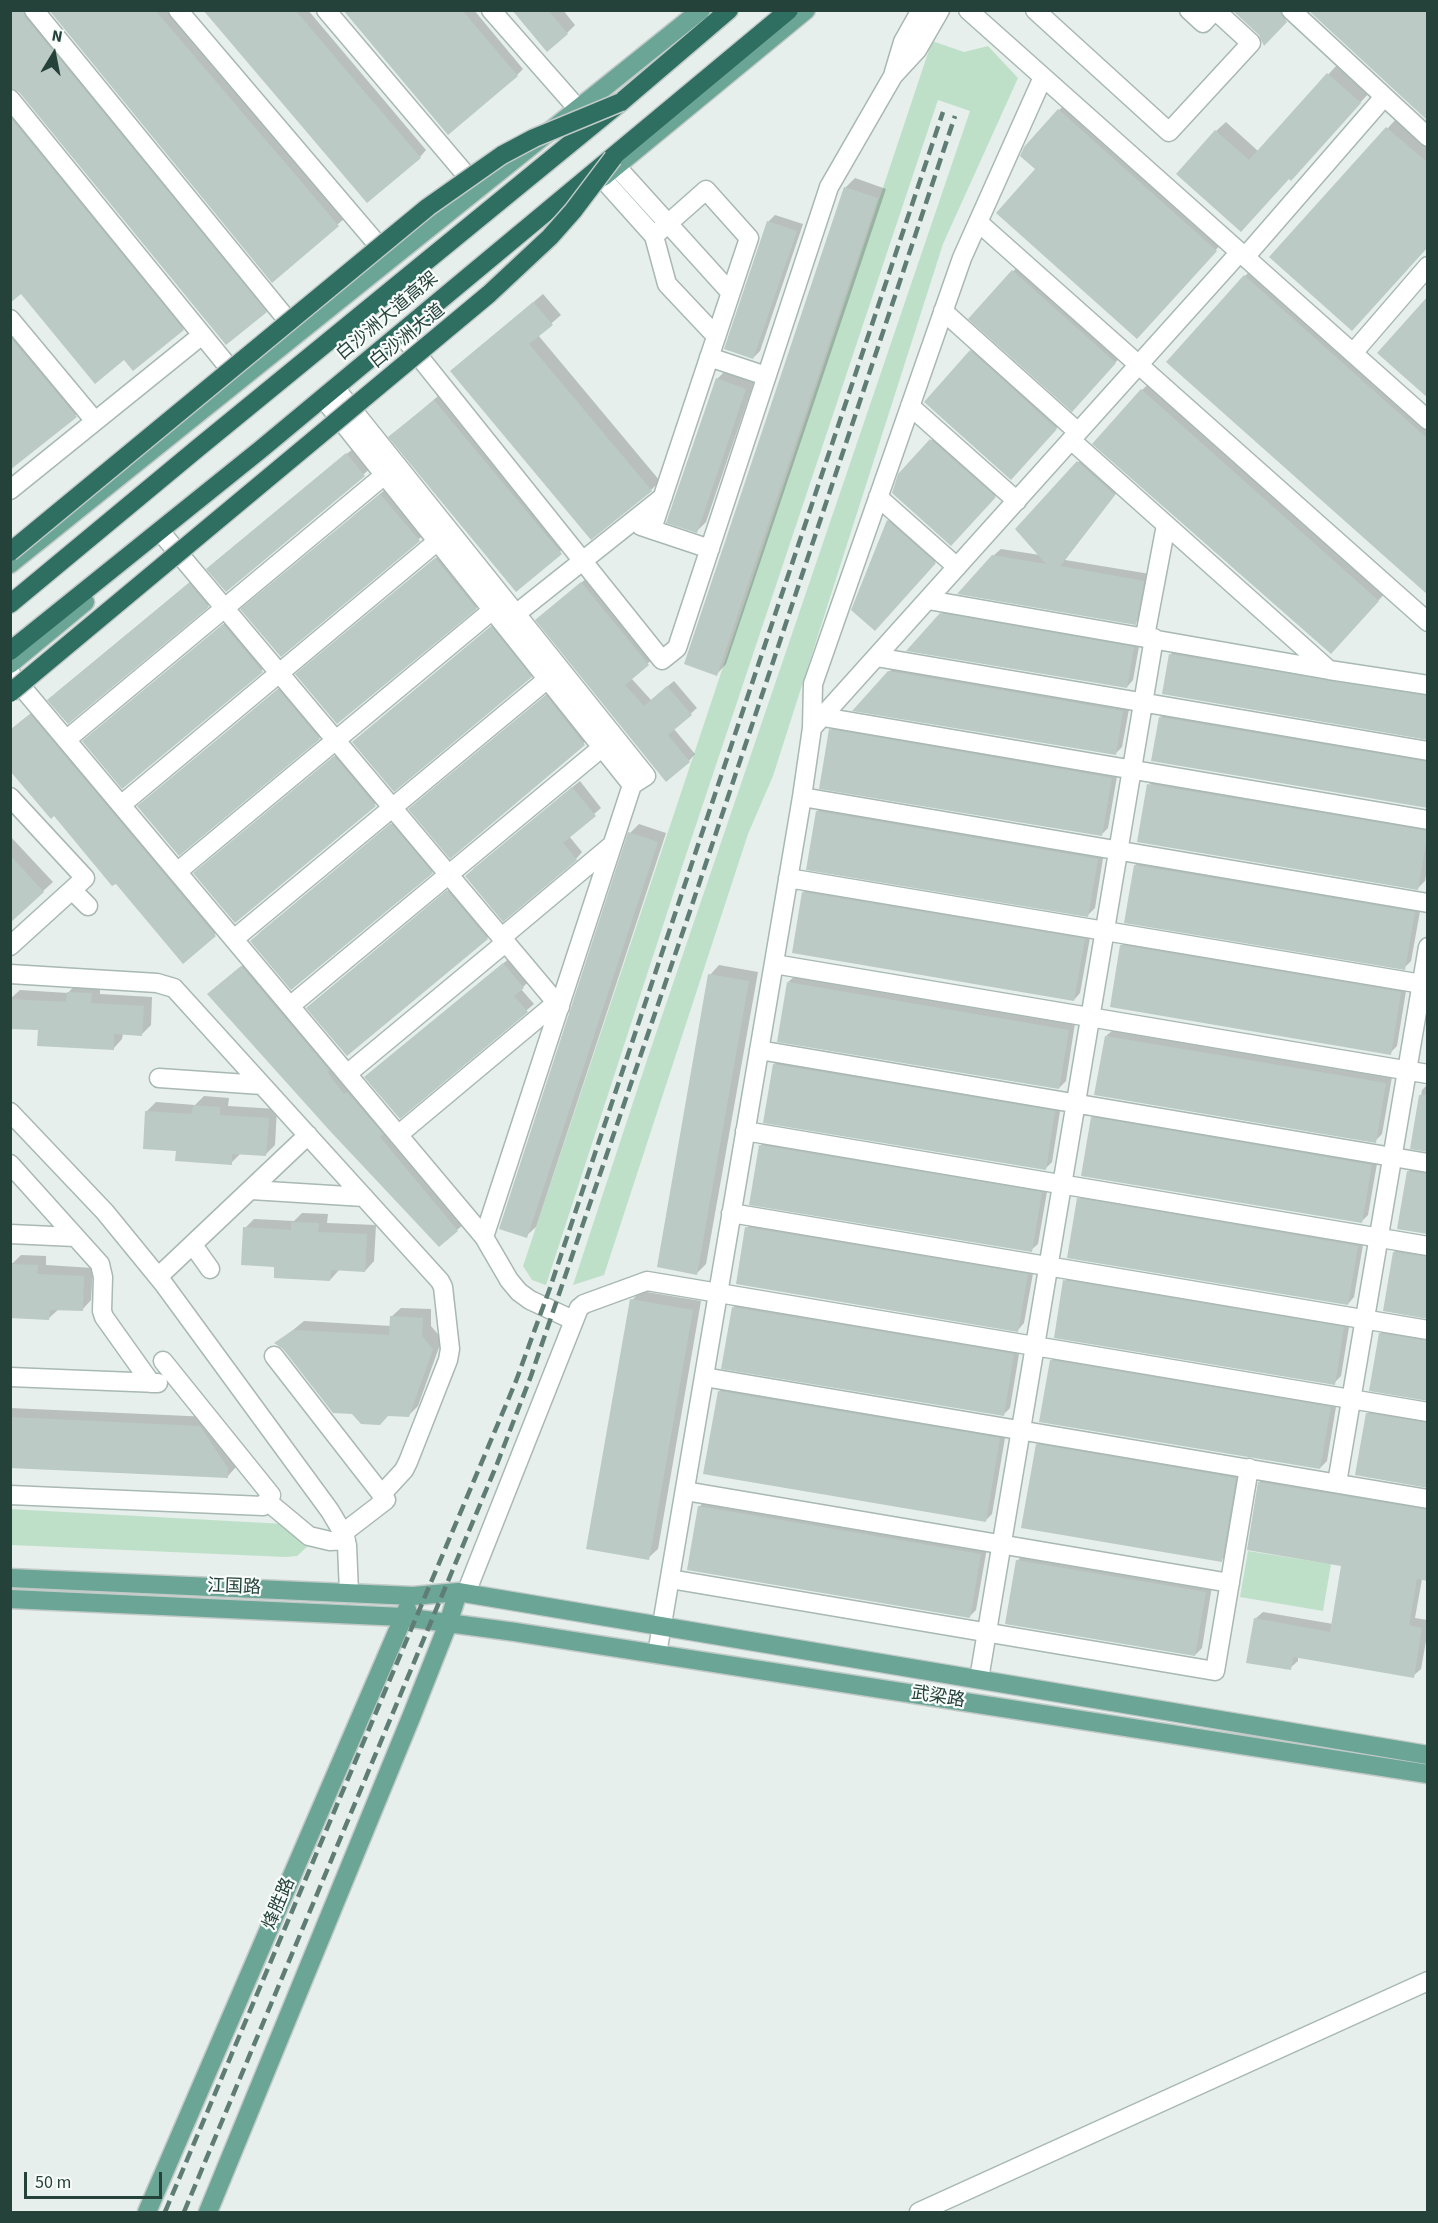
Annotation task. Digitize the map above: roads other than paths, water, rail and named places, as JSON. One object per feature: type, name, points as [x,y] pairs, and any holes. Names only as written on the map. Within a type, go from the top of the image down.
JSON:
[{"type":"highway","name":"白沙洲大道高架","points":[[10,604],[621,102],[729,10]]},
{"type":"highway","name":"白沙洲大道高架","points":[[10,651],[610,167],[789,10]]},
{"type":"highway","points":[[10,552],[428,207],[502,155],[534,138],[621,102]]},
{"type":"highway","points":[[10,693],[489,294],[573,212],[610,167]]},
{"type":"main road","points":[[10,564],[701,10]]},
{"type":"main road","name":"白沙洲大道","points":[[10,664],[610,167],[806,10]]},
{"type":"main road","name":"江国路","points":[[10,1578],[413,1596],[462,1592]]},
{"type":"main road","points":[[208,2212],[462,1592]]},
{"type":"main road","name":"武梁路","points":[[462,1592],[1428,1755]]},
{"type":"main road","name":"烽胜路","points":[[147,2212],[413,1596]]},
{"type":"main road","name":"江国路","points":[[10,1599],[403,1617],[448,1624]]},
{"type":"main road","name":"武梁路","points":[[448,1624],[657,1654],[1428,1774]]},
{"type":"street","points":[[34,10],[298,333]]},
{"type":"street","points":[[178,10],[390,260]]},
{"type":"street","points":[[326,10],[478,189]]},
{"type":"street","points":[[491,10],[578,109]]},
{"type":"street","points":[[893,76],[903,42],[921,10]]},
{"type":"street","points":[[405,339],[662,660],[677,648],[829,187],[893,76],[917,50],[940,10]]},
{"type":"street","points":[[1035,10],[1169,132],[1251,43],[1215,10],[1203,23],[1189,10]]},
{"type":"street","points":[[1290,10],[1428,137]]},
{"type":"street","points":[[977,13],[1043,77],[1428,420]]},
{"type":"street","points":[[657,1654],[788,878],[817,722],[813,684],[943,311],[978,222],[1043,77]]},
{"type":"street","points":[[817,722],[1139,364],[1242,255],[1384,97]]},
{"type":"street","points":[[10,99],[239,380]]},
{"type":"street","points":[[610,167],[668,224],[730,292]]},
{"type":"street","points":[[610,167],[654,236],[667,284],[716,336]]},
{"type":"street","points":[[652,529],[748,238],[706,190],[654,236]]},
{"type":"street","points":[[978,222],[1428,622]]},
{"type":"street","points":[[1353,353],[1428,266]]},
{"type":"street","points":[[943,311],[1166,525],[1329,670]]},
{"type":"street","points":[[10,319],[95,422]]},
{"type":"street","points":[[10,490],[202,334]]},
{"type":"street","points":[[709,357],[766,376]]},
{"type":"street","points":[[333,398],[608,742],[646,776],[632,785],[558,1005],[484,1237]]},
{"type":"street","points":[[910,406],[1017,501]]},
{"type":"street","points":[[66,740],[390,470]]},
{"type":"street","points":[[177,872],[335,741],[504,612],[583,561],[663,497]]},
{"type":"street","points":[[878,497],[957,567]]},
{"type":"street","points":[[631,523],[710,549]]},
{"type":"street","points":[[980,1679],[1143,703],[1166,525]]},
{"type":"street","points":[[164,536],[558,1005]]},
{"type":"street","points":[[121,805],[443,536]]},
{"type":"street","points":[[928,600],[1329,670],[1428,685]]},
{"type":"street","points":[[876,657],[1428,751]]},
{"type":"street","points":[[10,673],[484,1237],[509,1280],[519,1292],[530,1300],[573,1320]]},
{"type":"street","points":[[234,939],[554,674]]},
{"type":"street","points":[[817,722],[1132,770],[1428,820]]},
{"type":"street","points":[[290,1006],[608,742]]},
{"type":"street","points":[[802,797],[1428,903]]},
{"type":"street","points":[[10,946],[85,878],[11,800]]},
{"type":"street","points":[[347,1074],[612,845]]},
{"type":"street","points":[[788,878],[1424,985]]},
{"type":"street","points":[[72,890],[88,906]]},
{"type":"street","points":[[1337,1483],[1407,1070],[1424,985],[1428,947]]},
{"type":"street","points":[[774,964],[1428,1074]]},
{"type":"street","points":[[10,974],[165,984],[180,994],[443,1287],[450,1349],[448,1360],[404,1470],[330,1541],[309,1536],[267,1501]]},
{"type":"street","points":[[398,1134],[558,1005]]},
{"type":"street","points":[[759,1050],[1428,1163]]},
{"type":"street","points":[[159,1078],[262,1085]]},
{"type":"street","points":[[10,1112],[105,1212],[158,1277],[342,1531],[349,1593]]},
{"type":"street","points":[[745,1131],[1428,1246]]},
{"type":"street","points":[[158,1277],[308,1135]]},
{"type":"street","points":[[10,1164],[100,1264],[104,1317],[151,1383]]},
{"type":"street","points":[[251,1190],[364,1197]]},
{"type":"street","points":[[732,1213],[1428,1330]]},
{"type":"street","points":[[10,1234],[75,1237]]},
{"type":"street","points":[[194,1245],[210,1269]]},
{"type":"street","points":[[462,1592],[573,1320],[584,1304],[647,1281],[1428,1412]]},
{"type":"street","points":[[274,1356],[380,1493]]},
{"type":"street","points":[[10,1495],[263,1506],[271,1496],[163,1361]]},
{"type":"street","points":[[10,1377],[181,1385]]},
{"type":"street","points":[[704,1377],[1428,1498]]},
{"type":"street","points":[[670,1579],[1215,1671],[1249,1468]]},
{"type":"street","points":[[685,1491],[1230,1583]]},
{"type":"street","points":[[919,2212],[1428,1981]]},
{"type":"railway","points":[[165,2212],[516,1381],[550,1288],[943,112]]},
{"type":"railway","points":[[184,2212],[497,1464],[531,1376],[690,911],[955,116]]}]
